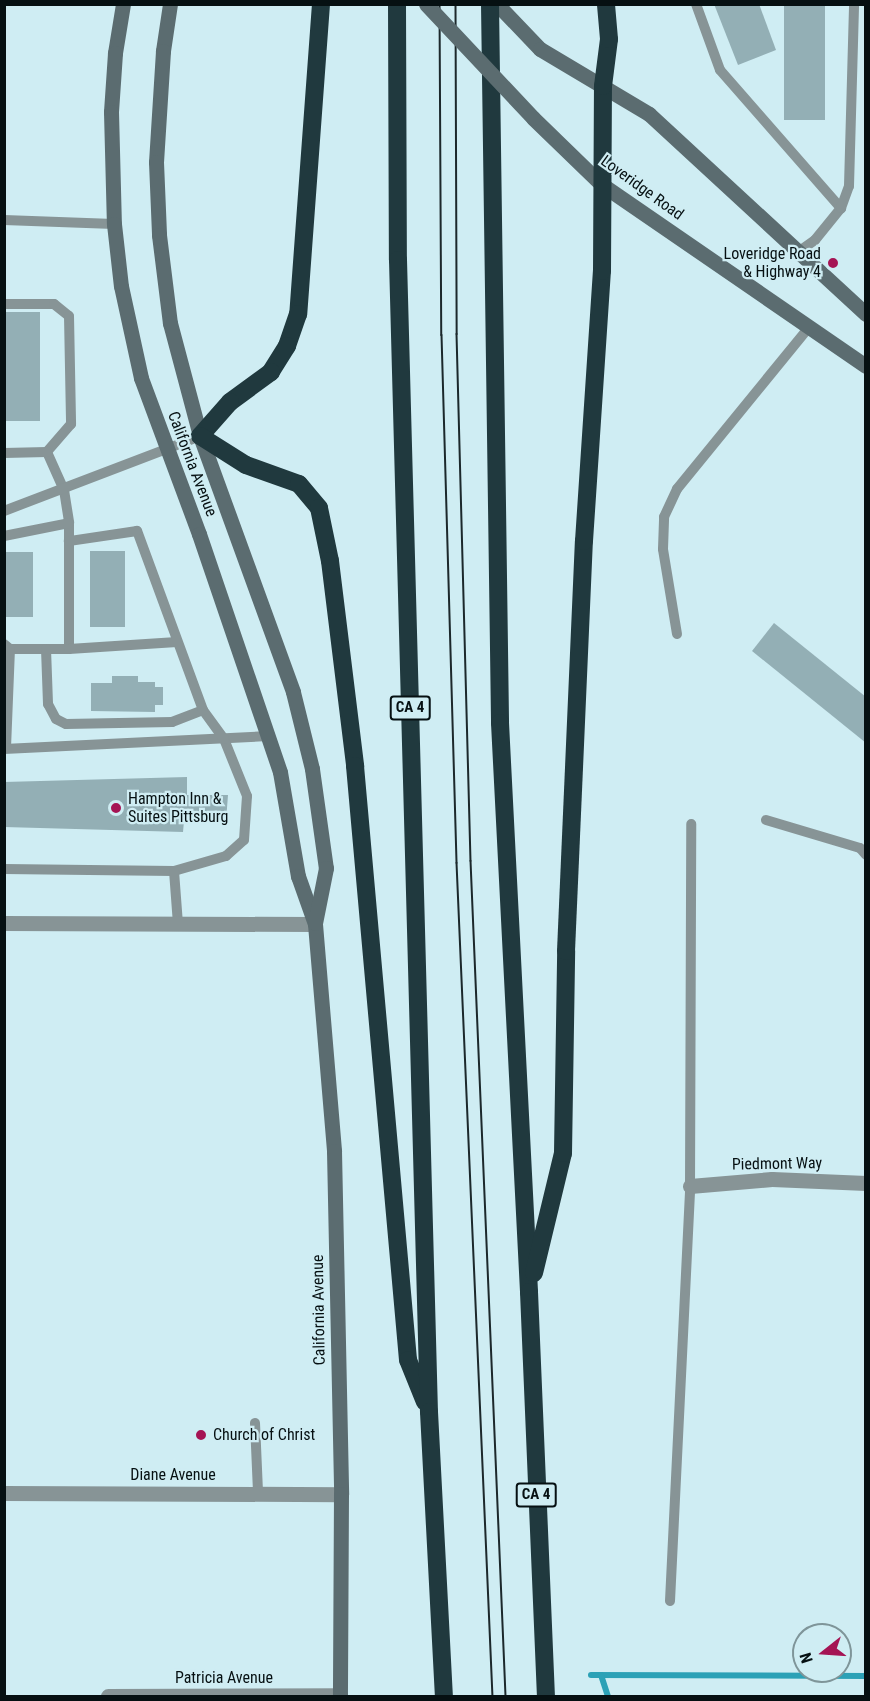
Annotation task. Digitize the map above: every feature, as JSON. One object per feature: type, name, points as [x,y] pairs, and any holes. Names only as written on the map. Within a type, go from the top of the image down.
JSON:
[{"type":"highway","points":[[321,4],[298,314],[286,346],[271,372],[230,402],[200,436],[246,465],[299,484],[319,508],[330,561],[355,766],[408,1360],[429,1412]]},
{"type":"highway","name":"CA 4","points":[[398,4],[398,260],[429,1412],[444,1696]]},
{"type":"highway","name":"CA 4","points":[[490,4],[500,723],[529,1293],[546,1696]]},
{"type":"highway","points":[[529,1293],[563,1153],[566,951],[584,541],[602,271],[603,86],[609,39],[606,4]]},
{"type":"main road","name":"California Avenue","points":[[123,4],[115,53],[111,112],[114,224],[121,285],[141,378],[199,534],[280,772],[298,876],[315,924],[334,1151],[341,1494],[340,1696]]},
{"type":"main road","name":"California Avenue","points":[[170,4],[163,51],[156,162],[159,235],[170,322],[200,436],[294,692],[312,769],[326,868],[315,924]]},
{"type":"main road","name":"Loveridge Road","points":[[426,4],[533,118],[601,184],[866,366]]},
{"type":"main road","points":[[498,4],[540,49],[649,114],[866,314]]},
{"type":"street","points":[[4,923],[315,924]]},
{"type":"street","name":"Piedmont Way","points":[[690,1186],[772,1179],[866,1183]]},
{"type":"street","name":"Diane Avenue","points":[[4,1493],[341,1494]]},
{"type":"street","name":"Patricia Avenue","points":[[108,1696],[340,1696]]},
{"type":"lane","points":[[696,4],[720,70],[842,208]]},
{"type":"lane","points":[[798,252],[815,240],[842,208],[849,186],[854,4]]},
{"type":"lane","points":[[4,220],[114,224]]},
{"type":"lane","points":[[4,304],[54,304],[69,316],[71,424],[47,452],[4,453]]},
{"type":"lane","points":[[676,634],[663,549],[664,517],[677,489],[809,327]]},
{"type":"lane","points":[[4,511],[64,490],[200,436]]},
{"type":"lane","points":[[47,452],[64,490],[69,523],[69,649]]},
{"type":"lane","points":[[4,536],[69,523]]},
{"type":"lane","points":[[4,869],[174,871],[226,856],[243,840],[247,796],[224,739],[203,710],[137,531],[69,541]]},
{"type":"lane","points":[[177,642],[69,649],[7,646],[5,749],[268,736]]},
{"type":"lane","points":[[46,649],[48,704],[56,719],[66,724],[172,722],[203,710]]},
{"type":"lane","points":[[766,820],[860,848],[866,855]]},
{"type":"lane","points":[[670,1601],[690,1186],[691,824]]},
{"type":"lane","points":[[174,871],[178,924]]},
{"type":"lane","points":[[255,1423],[258,1493]]},
{"type":"building","points":[[714,4],[759,4],[776,50],[738,65]]},
{"type":"building","points":[[784,4],[825,4],[825,120],[784,120]]},
{"type":"building","points":[[4,312],[40,312],[40,421],[4,421]]},
{"type":"building","points":[[90,551],[125,551],[125,627],[90,627]]},
{"type":"building","points":[[4,552],[33,552],[33,617],[4,617]]},
{"type":"building","points":[[774,623],[866,697],[866,743],[752,651]]},
{"type":"building","points":[[112,676],[138,676],[138,682],[155,682],[155,687],[163,687],[163,705],[155,705],[155,712],[91,711],[91,683],[112,683]]},
{"type":"building","name":"Hampton Inn & Suites Pittsburg","points":[[187,777],[187,795],[228,795],[226,821],[184,821],[183,832],[4,827],[4,782]]},
{"type":"waterway","points":[[591,1675],[866,1676]]},
{"type":"waterway","points":[[601,1675],[608,1696]]},
{"type":"tram line","points":[[440,4],[442,335],[457,863],[493,1696]]},
{"type":"tram line","points":[[456,4],[457,334],[471,861],[506,1696]]},
{"type":"place","name":"Loveridge Road & Highway 4","points":[[833,263]]},
{"type":"place","name":"Hampton Inn & Suites Pittsburg","points":[[116,808]]},
{"type":"place","name":"Church of Christ","points":[[201,1435]]}]
